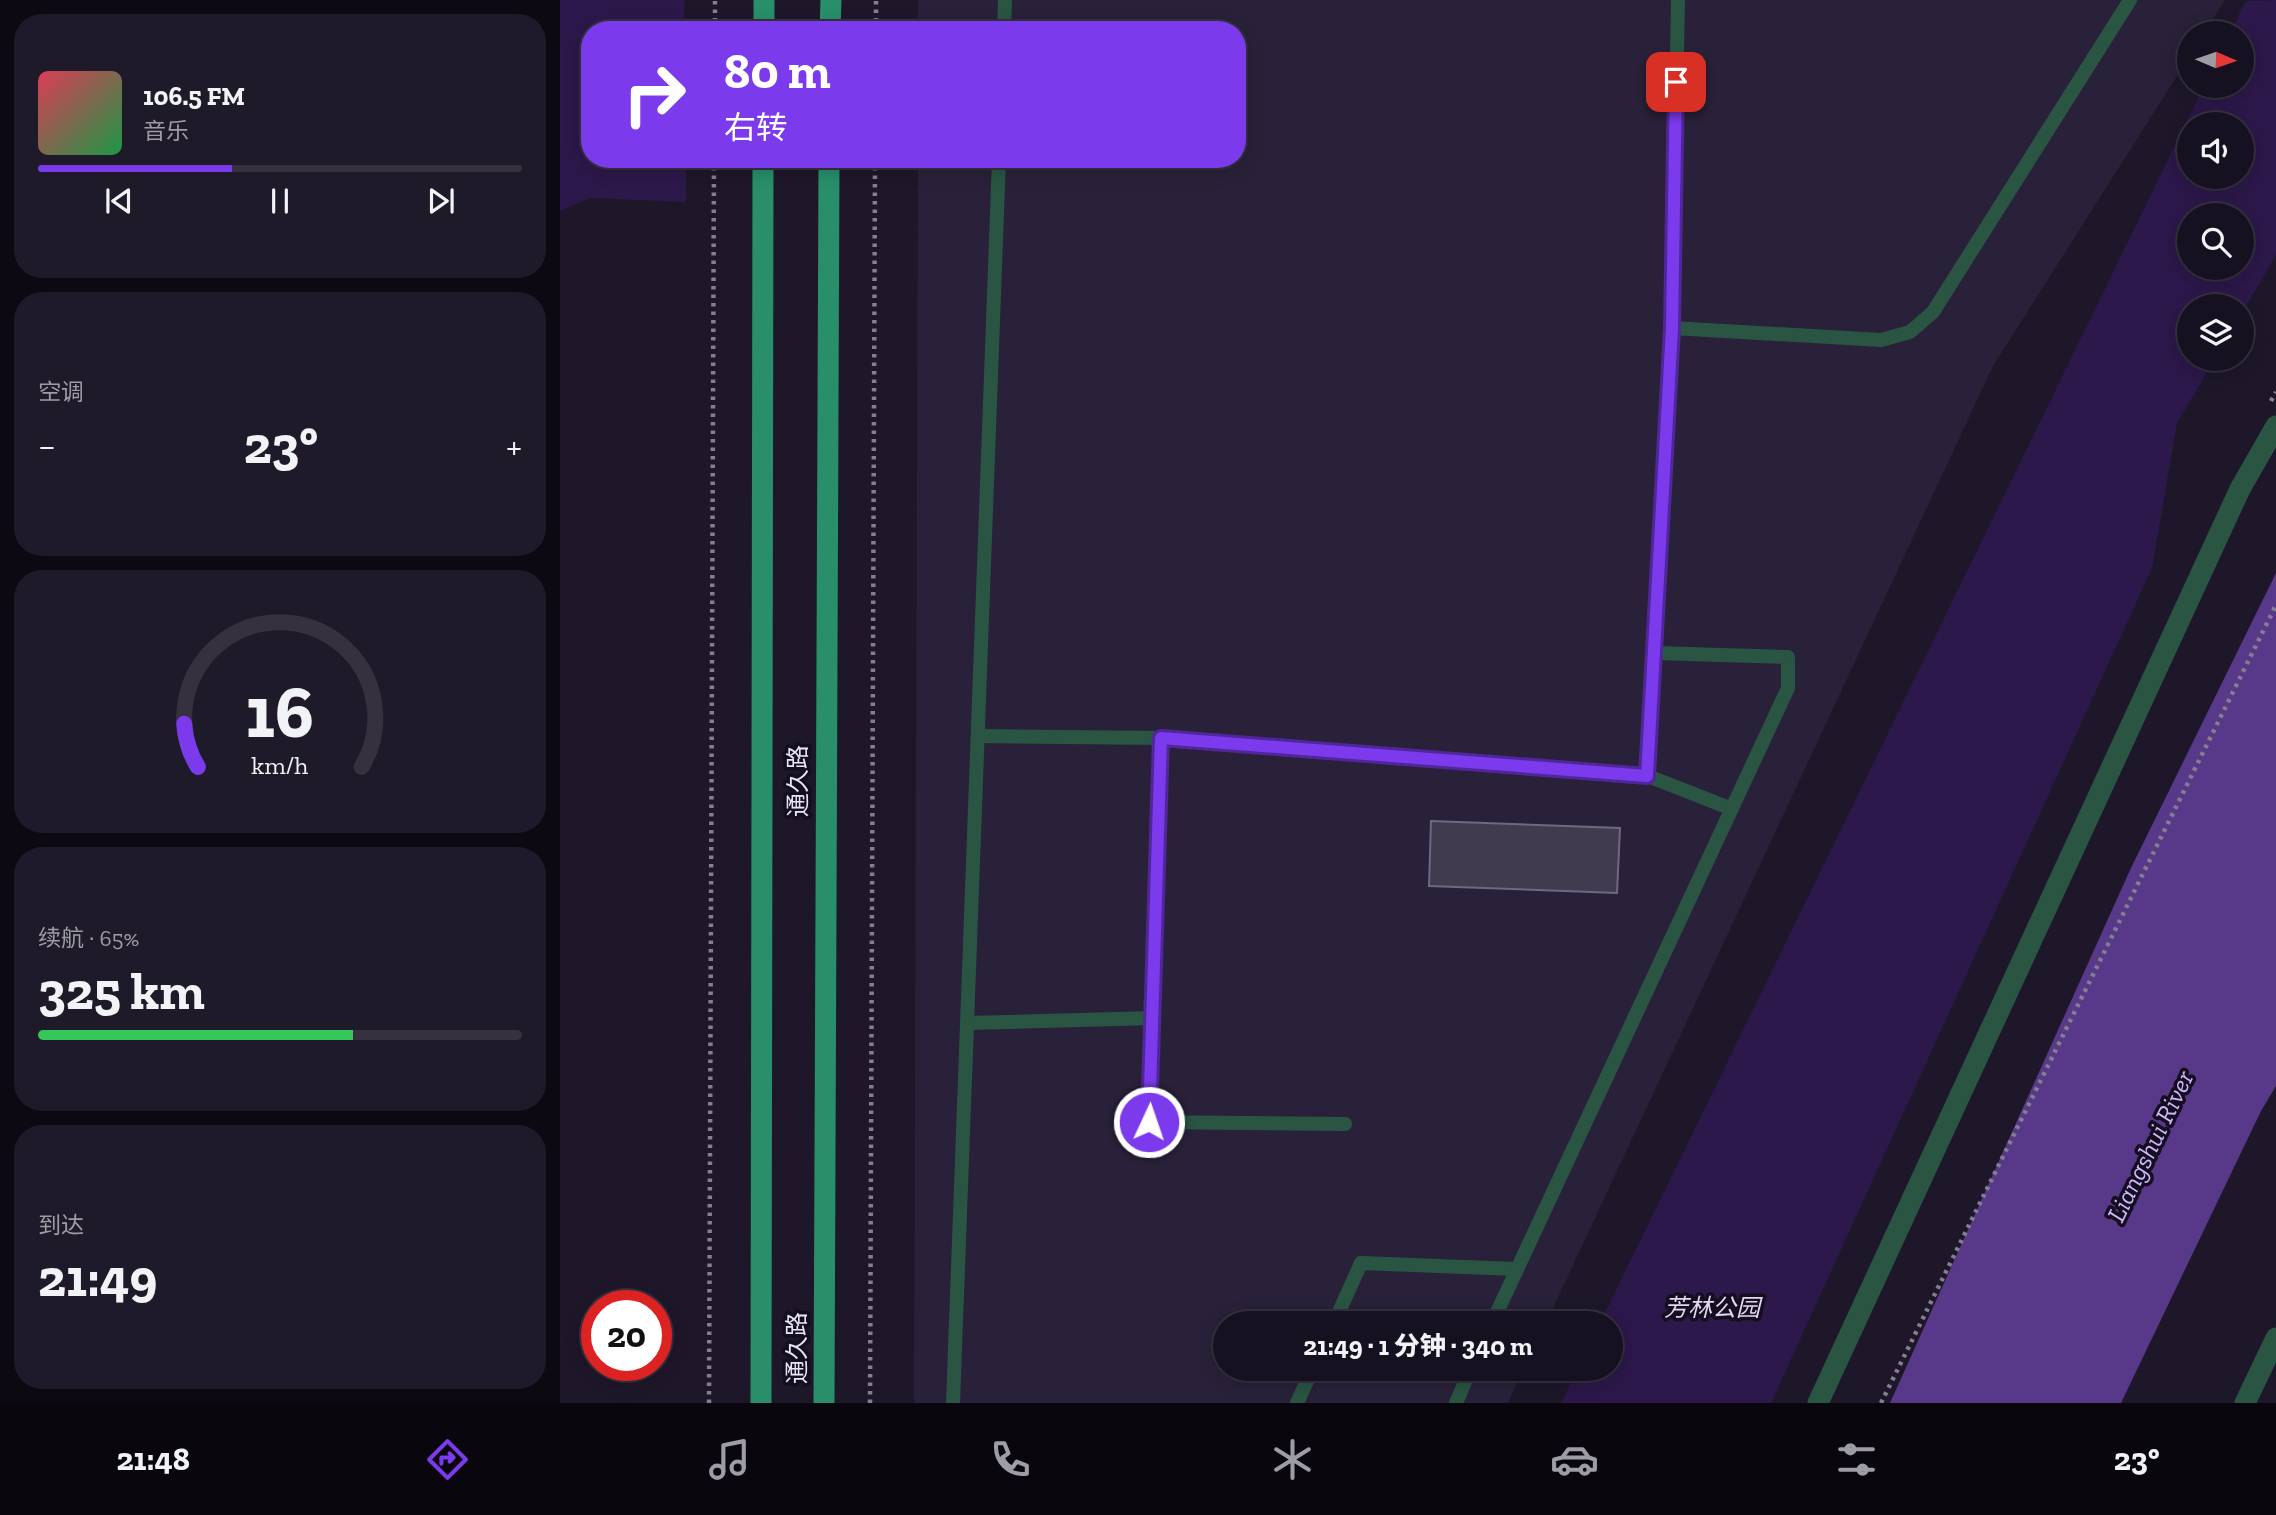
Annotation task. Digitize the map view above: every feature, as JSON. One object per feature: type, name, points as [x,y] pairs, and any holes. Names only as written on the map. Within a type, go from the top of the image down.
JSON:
[{"type":"main road","points":[[764,0],[764,21]]},
{"type":"main road","points":[[830,21],[831,0]]},
{"type":"main road","name":"通久路","points":[[761,1403],[763,168]]},
{"type":"main road","name":"通久路","points":[[824,1403],[829,168]]},
{"type":"street","points":[[1818,1403],[2240,489],[2276,426]]},
{"type":"street","points":[[2245,1403],[2276,1338]]},
{"type":"lane","points":[[1004,21],[1005,0]]},
{"type":"lane","points":[[1647,776],[1672,328],[1678,0]]},
{"type":"lane","points":[[1672,328],[1881,340],[1910,332],[1933,312],[2130,0]]},
{"type":"lane","points":[[953,1403],[999,168]]},
{"type":"lane","points":[[1497,1311],[1788,688],[1788,657],[1655,653]]},
{"type":"lane","points":[[978,736],[1161,738],[1647,776],[1732,809]]},
{"type":"lane","points":[[1161,738],[1149,1122],[1345,1124]]},
{"type":"lane","points":[[967,1023],[1154,1018]]},
{"type":"lane","points":[[1339,1311],[1361,1263],[1516,1269]]},
{"type":"lane","points":[[1297,1403],[1307,1381]]},
{"type":"lane","points":[[1456,1403],[1465,1381]]},
{"type":"path","points":[[715,0],[715,21]]},
{"type":"path","points":[[876,0],[876,21]]},
{"type":"path","points":[[709,1403],[714,168]]},
{"type":"path","points":[[870,1403],[875,168]]},
{"type":"path","points":[[1881,1403],[2276,605]]},
{"type":"shaded area","points":[[918,0],[2225,0],[2212,21],[2177,21],[2177,76],[1993,366],[1552,1311],[1213,1311],[1213,1381],[1518,1381],[1508,1403],[914,1403],[918,168],[1246,168],[1246,21],[918,21]]},
{"type":"green space","points":[[560,0],[684,0],[684,21],[581,21],[581,168],[686,168],[686,202],[590,198],[560,211]]},
{"type":"green space","name":"芳林公园","points":[[2276,0],[2276,255],[2253,294],[2177,294],[2177,371],[2208,371],[2177,423],[2152,568],[1771,1403],[1561,1403],[1572,1381],[1623,1381],[1623,1311],[1606,1311],[2177,141],[2177,189],[2254,189],[2254,112],[2191,112],[2198,98],[2254,98],[2254,21],[2236,21],[2246,1]]},
{"type":"water","name":"Liangshui River","points":[[2276,573],[2276,1086],[2261,1111],[2121,1403],[1890,1403],[2130,870]]},
{"type":"building","points":[[1431,821],[1620,828],[1617,893],[1429,886]]},
{"type":"route","points":[[1149,1122],[1161,738],[1647,776],[1672,328],[1676,82]]}]
